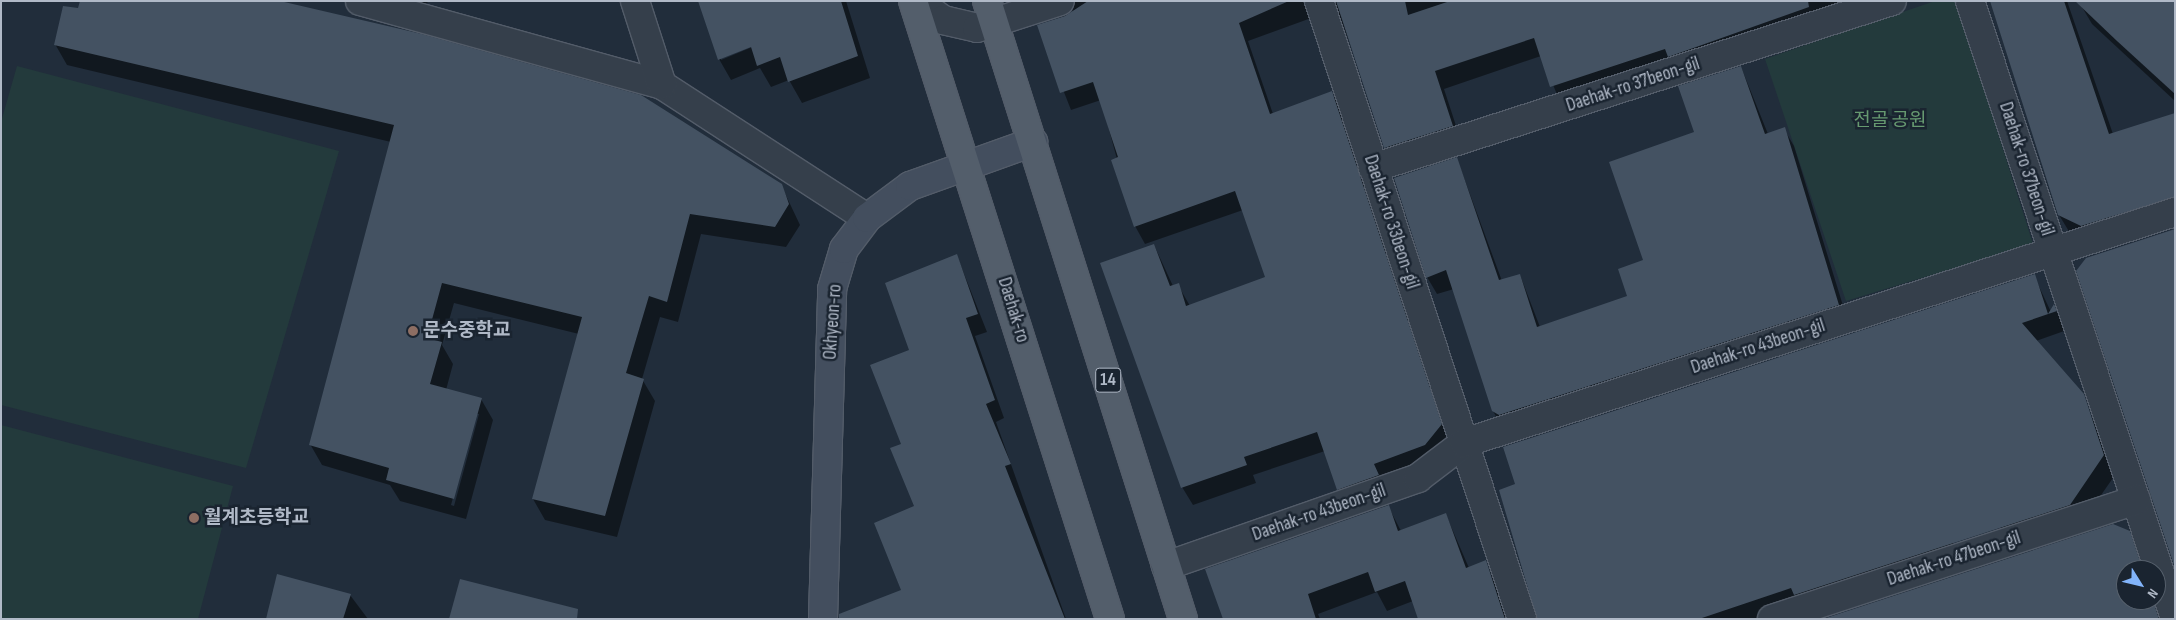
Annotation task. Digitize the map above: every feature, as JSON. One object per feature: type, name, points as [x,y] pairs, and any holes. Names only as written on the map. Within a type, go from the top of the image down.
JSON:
[{"type":"main road","name":"Daehak-ro","points":[[913,1],[1110,619]]},
{"type":"main road","name":"14","points":[[991,13],[1183,619]]},
{"type":"main road","name":"Okhyeon-ro","points":[[823,619],[832,289],[844,249],[867,218],[910,186],[1033,142]]},
{"type":"street","points":[[360,1],[413,7],[662,85],[867,218]]},
{"type":"street","points":[[635,1],[662,85]]},
{"type":"street","points":[[917,1],[959,25],[991,13],[1060,1]]},
{"type":"street","name":"Daehak-ro 33beon-gil","points":[[1319,1],[1464,443]]},
{"type":"street","name":"Daehak-ro 37beon-gil","points":[[1373,168],[1892,1]]},
{"type":"street","name":"Daehak-ro 37beon-gil","points":[[1970,1],[2053,251]]},
{"type":"street","name":"Daehak-ro 43beon-gil","points":[[1166,566],[1418,478],[1464,443],[2175,212]]},
{"type":"street","points":[[2053,251],[2175,618]]},
{"type":"street","points":[[1464,443],[1522,619]]},
{"type":"street","name":"Daehak-ro 47beon-gil","points":[[1772,619],[2136,500]]},
{"type":"green space","name":"전골 공원","points":[[1935,1],[1956,1],[2033,244],[1846,301],[1765,59]]},
{"type":"green space","points":[[17,66],[339,151],[246,468],[1,405],[1,122]]},
{"type":"green space","points":[[1,425],[233,486],[198,619],[1,619]]},
{"type":"building","points":[[80,1],[280,1],[422,34],[641,95],[782,184],[789,204],[775,227],[690,214],[667,302],[649,296],[626,373],[644,379],[605,516],[532,499],[582,317],[442,283],[427,338],[442,342],[430,384],[482,398],[454,499],[386,480],[389,468],[309,445],[394,125],[54,45],[63,6],[78,8]]},
{"type":"building","points":[[698,1],[841,1],[858,56],[788,82],[780,57],[757,66],[751,47],[718,60]]},
{"type":"building","points":[[1088,1],[1289,1],[1239,23],[1270,114],[1332,91],[1442,424],[1425,445],[1374,464],[1379,475],[1337,490],[1317,432],[1244,457],[1247,465],[1181,488],[1100,263],[1154,244],[1170,286],[1179,283],[1186,306],[1265,277],[1235,191],[1134,227],[1111,160],[1118,157],[1093,82],[1060,93],[1037,25],[1065,16]]},
{"type":"building","points":[[1336,1],[1405,1],[1408,15],[1450,1],[1808,1],[1809,7],[1668,57],[1665,49],[1550,87],[1534,38],[1435,71],[1453,126],[1384,148]]},
{"type":"building","points":[[1990,1],[2064,1],[2109,134],[2175,113],[2175,197],[2081,226],[2058,215]]},
{"type":"building","points":[[2075,1],[2175,1],[2175,94],[2117,41]]},
{"type":"building","points":[[1741,66],[1765,134],[1785,127],[1839,305],[1499,415],[1492,411],[1446,270],[1426,278],[1394,178],[1457,157],[1499,280],[1520,274],[1537,327],[1627,296],[1618,269],[1643,260],[1609,162],[1694,132],[1678,86]]},
{"type":"building","points":[[2175,229],[2175,568],[2076,271],[2086,258]]},
{"type":"building","points":[[957,254],[978,314],[966,318],[995,400],[986,404],[1011,464],[1005,466],[1065,619],[839,619],[839,614],[901,590],[874,523],[914,506],[890,448],[901,444],[870,365],[909,350],[885,283]]},
{"type":"building","points":[[2035,274],[2048,314],[2054,304],[2057,311],[2022,323],[2084,394],[2104,455],[2070,505],[1794,595],[1791,588],[1699,619],[1537,619],[1499,490],[1515,484],[1503,447]]},
{"type":"building","points":[[1389,505],[1398,531],[1446,513],[1466,568],[1486,560],[1505,619],[1418,619],[1405,581],[1375,592],[1368,572],[1308,594],[1316,619],[1223,619],[1205,569]]},
{"type":"building","points":[[2113,524],[2130,531],[2140,560],[2116,560],[2116,610],[2156,610],[2159,619],[1823,619]]},
{"type":"building","points":[[277,574],[351,594],[343,619],[266,619]]},
{"type":"building","points":[[460,579],[578,609],[577,619],[449,619]]},
{"type":"place","name":"문수중학교","points":[[413,331]]},
{"type":"place","name":"월계초등학교","points":[[194,518]]}]
